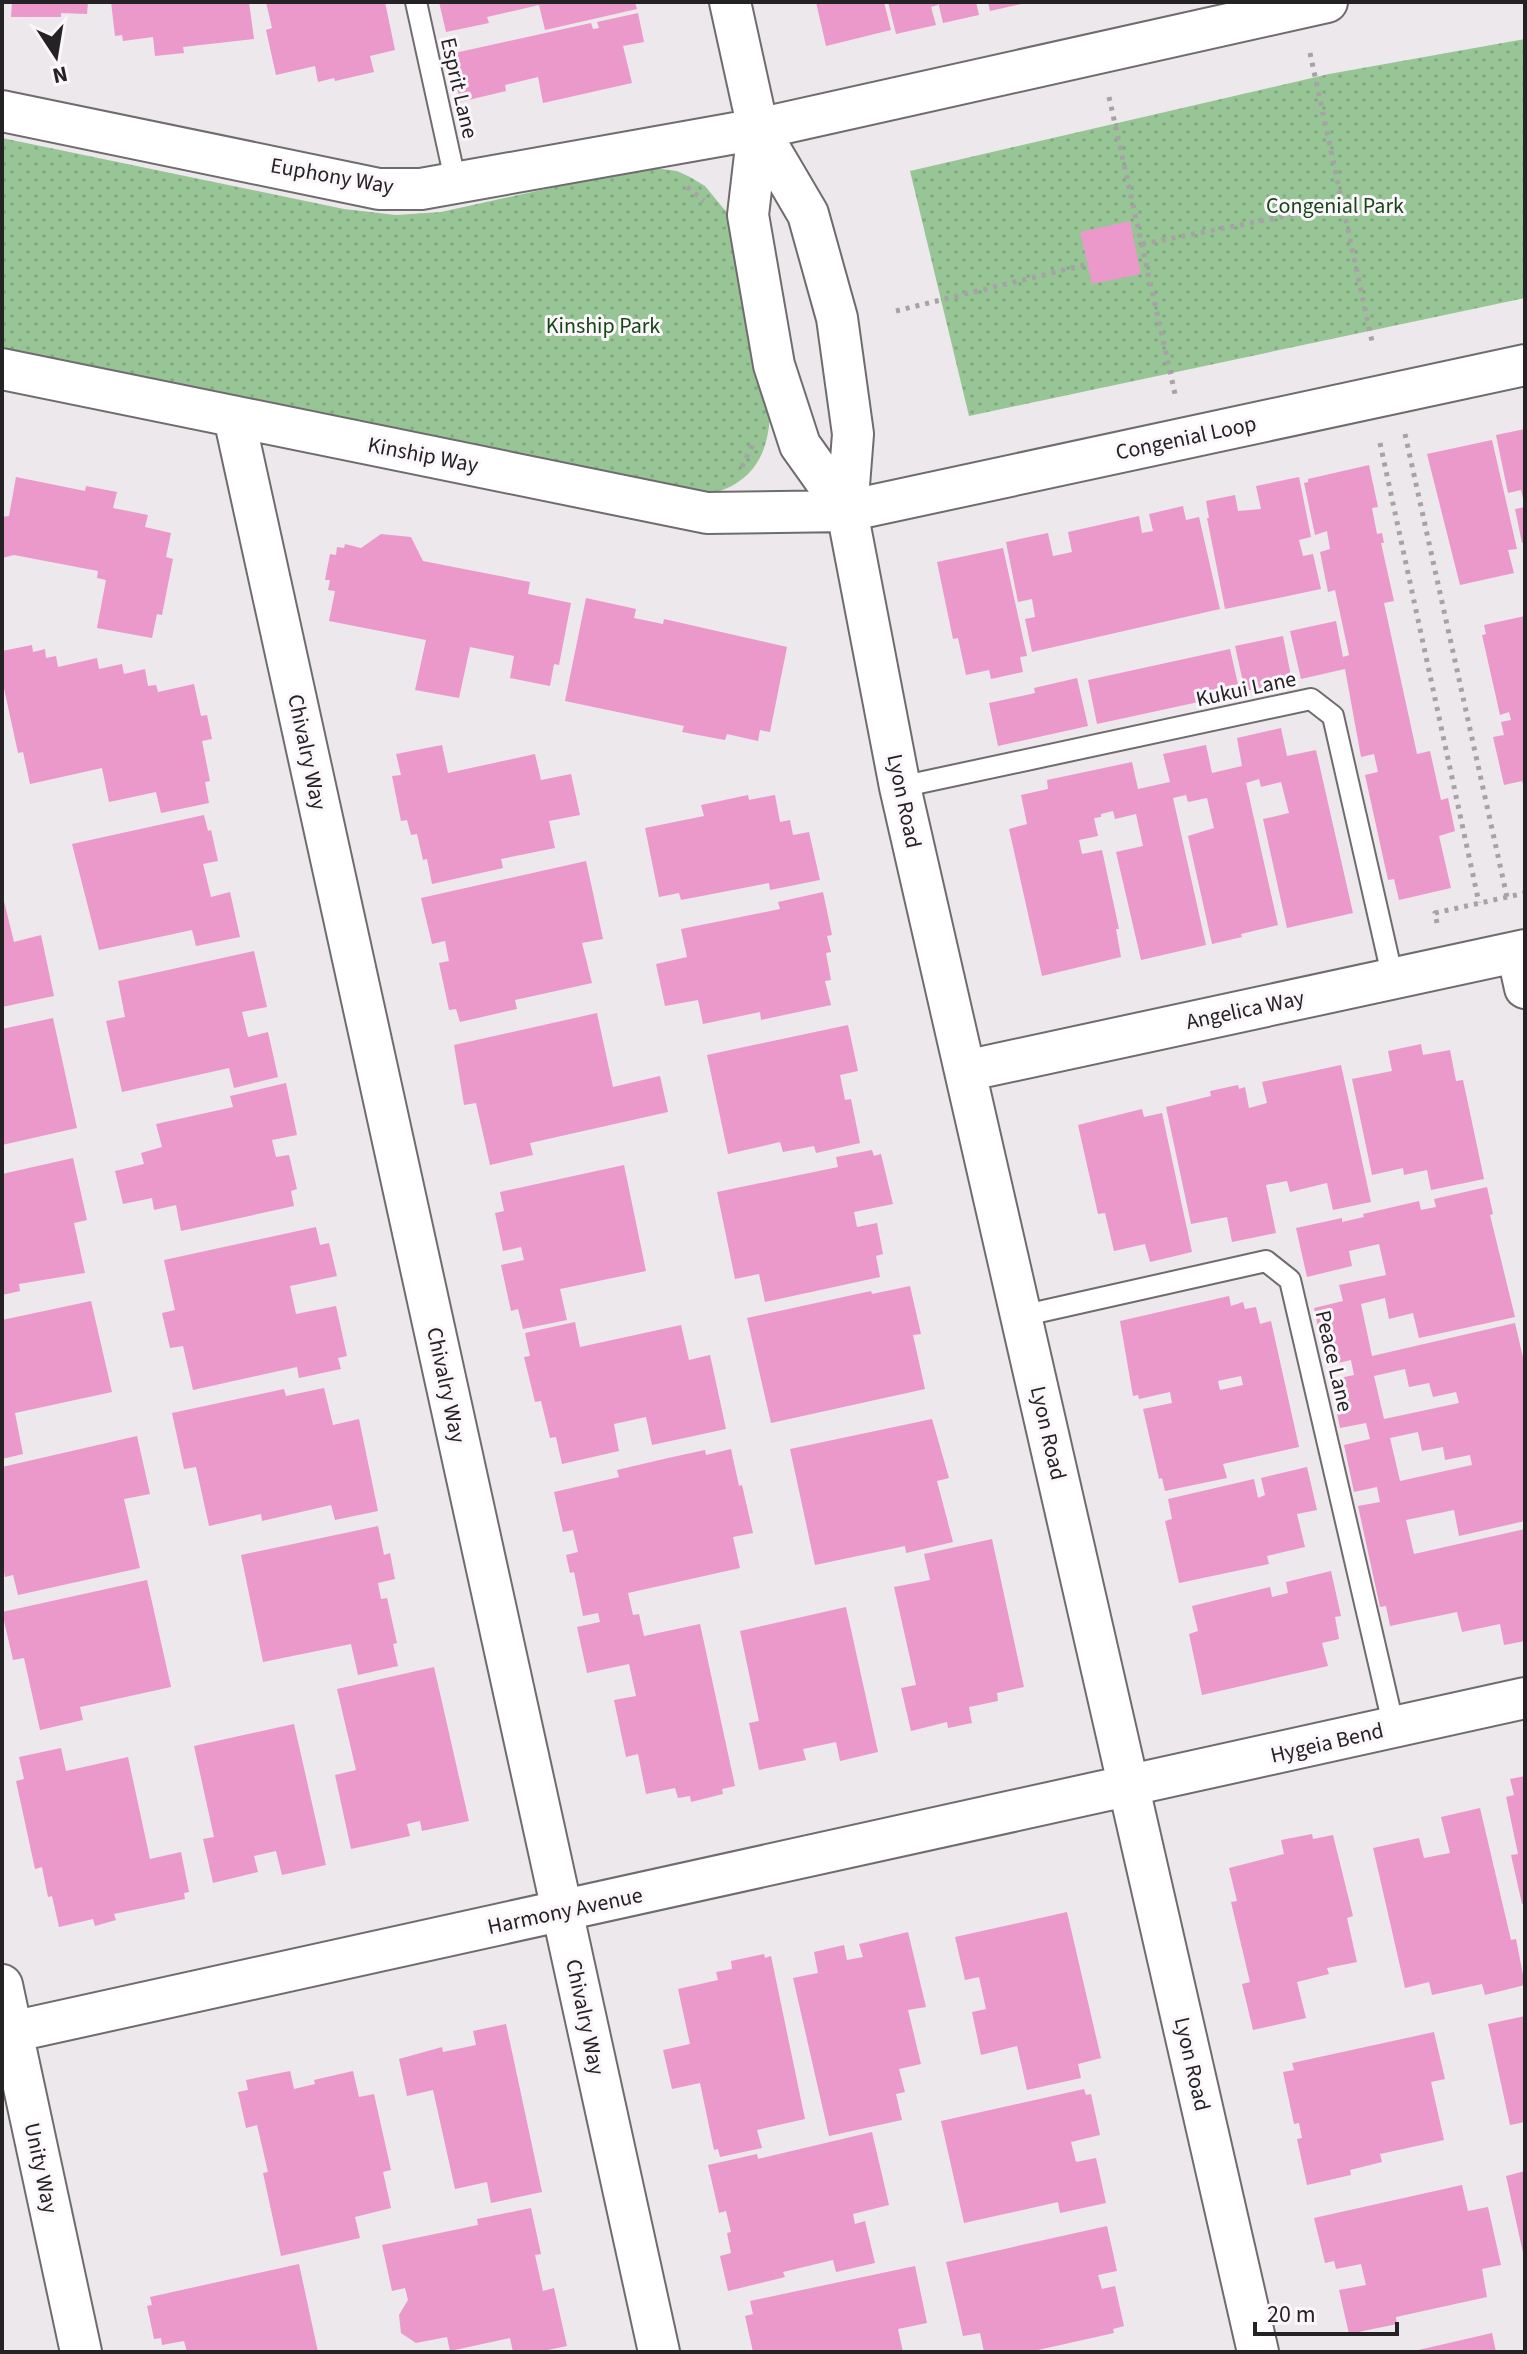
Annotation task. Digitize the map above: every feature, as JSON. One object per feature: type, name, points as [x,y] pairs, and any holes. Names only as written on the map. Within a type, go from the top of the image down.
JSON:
[{"type":"street","name":"Lyon Road","points":[[730,2],[758,129],[808,214],[837,318],[853,434],[847,511],[900,787],[1258,2352]]},
{"type":"street","points":[[758,129],[1327,2]]},
{"type":"street","name":"Euphony Way","points":[[2,111],[379,189],[421,189],[456,184],[758,129]]},
{"type":"street","name":"Lyon Road","points":[[758,129],[748,215],[774,365],[800,445],[847,511]]},
{"type":"street","name":"Congenial Loop","points":[[847,511],[1525,365]]},
{"type":"street","name":"Kinship Way","points":[[2,369],[707,513],[847,511]]},
{"type":"street","name":"Chivalry Way","points":[[234,417],[659,2352]]},
{"type":"street","name":"Angelica Way","points":[[965,1071],[1393,979],[1522,963]]},
{"type":"street","name":"Hygeia Bend","points":[[1129,1787],[1525,1698]]},
{"type":"street","name":"Harmony Avenue","points":[[7,2033],[1129,1787]]},
{"type":"street","name":"Unity Way","points":[[2,1985],[7,2033],[81,2352]]},
{"type":"lane","name":"Esprit Lane","points":[[416,2],[456,184]]},
{"type":"lane","name":"Kukui Lane","points":[[900,787],[1311,699],[1333,716],[1393,979]]},
{"type":"lane","name":"Peace Lane","points":[[1021,1316],[1266,1261],[1290,1280],[1394,1728]]},
{"type":"path","points":[[1310,53],[1373,346]]},
{"type":"path","points":[[1109,97],[1175,394]]},
{"type":"path","points":[[679,181],[716,211]]},
{"type":"path","points":[[1142,244],[1343,205]]},
{"type":"path","points":[[896,311],[1088,264]]},
{"type":"path","points":[[1393,436],[1405,434],[1507,897]]},
{"type":"path","points":[[1379,439],[1479,903]]},
{"type":"path","points":[[741,469],[753,442]]},
{"type":"green space","name":"Congenial Park","points":[[1525,39],[1525,298],[969,416],[910,171],[1329,74]]},
{"type":"green space","name":"Kinship Park","points":[[2,138],[344,209],[396,215],[441,212],[646,167],[677,171],[705,186],[728,214],[770,412],[761,456],[745,477],[734,485],[705,495],[2,351]]},
{"type":"building","points":[[12,2],[88,2],[87,14],[11,17]]},
{"type":"building","points":[[111,2],[249,2],[254,39],[183,47],[184,53],[155,56],[153,37],[123,41],[122,35],[115,36]]},
{"type":"building","points":[[266,2],[385,2],[395,50],[370,56],[374,72],[335,81],[334,78],[318,82],[315,66],[276,75],[266,30],[272,28]]},
{"type":"building","points":[[439,2],[635,2],[637,9],[545,30],[539,5],[487,17],[489,23],[446,32]]},
{"type":"building","points":[[816,2],[884,2],[891,30],[826,46]]},
{"type":"building","points":[[888,2],[937,2],[938,5],[931,7],[936,25],[896,34]]},
{"type":"building","points":[[938,2],[976,2],[979,15],[943,23]]},
{"type":"building","points":[[988,2],[1026,2],[1026,3],[990,11]]},
{"type":"building","points":[[638,13],[644,42],[623,46],[632,83],[543,103],[538,77],[505,85],[506,91],[460,102],[450,54],[591,23],[593,29],[599,28],[597,22]]},
{"type":"building","points":[[1130,221],[1141,274],[1092,284],[1080,232]]},
{"type":"building","points":[[1525,429],[1524,503],[1521,490],[1508,493],[1496,435]]},
{"type":"building","points":[[1492,440],[1517,549],[1508,550],[1514,573],[1460,585],[1427,454]]},
{"type":"building","points":[[1369,465],[1378,507],[1372,508],[1377,534],[1382,533],[1384,543],[1381,543],[1394,601],[1384,603],[1417,754],[1430,751],[1441,800],[1448,798],[1455,831],[1439,836],[1451,888],[1399,900],[1394,879],[1388,880],[1365,775],[1378,772],[1374,754],[1361,757],[1345,669],[1301,679],[1290,631],[1336,621],[1343,657],[1349,655],[1335,590],[1328,592],[1320,552],[1330,549],[1327,531],[1315,535],[1304,483],[1308,479]]},
{"type":"building","points":[[16,477],[85,491],[86,486],[117,492],[113,508],[148,515],[145,527],[171,533],[166,557],[173,559],[162,615],[157,614],[152,638],[97,628],[106,580],[97,578],[98,571],[14,555],[2,558],[2,517],[9,516]]},
{"type":"building","points":[[1299,477],[1311,537],[1299,540],[1303,556],[1313,554],[1321,589],[1225,609],[1206,501],[1235,495],[1238,511],[1261,509],[1256,486]]},
{"type":"building","points":[[1183,506],[1186,520],[1199,517],[1220,609],[1032,652],[1025,619],[1035,617],[1032,599],[1018,602],[1006,542],[1048,533],[1053,556],[1072,552],[1068,532],[1139,516],[1142,533],[1153,531],[1149,514]]},
{"type":"building","points":[[1525,507],[1525,542],[1522,543],[1515,509]]},
{"type":"building","points":[[381,534],[411,537],[423,561],[530,582],[528,594],[571,603],[559,665],[554,664],[550,686],[510,678],[514,656],[470,647],[459,698],[415,690],[426,640],[329,621],[335,591],[328,590],[330,580],[325,580],[330,554],[336,555],[337,547],[344,548],[345,544],[361,548]]},
{"type":"building","points":[[1003,548],[1027,656],[1020,657],[1023,672],[991,679],[989,670],[966,675],[958,638],[953,639],[937,562]]},
{"type":"building","points":[[586,598],[636,609],[634,618],[663,624],[664,619],[787,647],[770,732],[760,730],[758,741],[727,734],[725,740],[682,732],[684,726],[565,701]]},
{"type":"building","points":[[1525,616],[1524,788],[1522,781],[1504,785],[1493,737],[1504,735],[1501,722],[1511,720],[1509,712],[1500,715],[1482,635],[1486,634],[1484,625]]},
{"type":"building","points":[[1283,636],[1292,681],[1245,691],[1235,646]]},
{"type":"building","points":[[32,645],[33,652],[45,649],[46,658],[56,656],[58,667],[97,658],[99,669],[122,664],[124,674],[145,669],[148,686],[156,685],[158,692],[194,684],[201,716],[207,715],[212,739],[202,741],[210,781],[205,782],[209,803],[161,813],[156,792],[109,802],[102,768],[30,784],[23,752],[18,753],[2,679],[2,651]]},
{"type":"building","points":[[1230,649],[1240,693],[1097,724],[1088,680]]},
{"type":"building","points":[[1077,678],[1088,726],[998,746],[989,703],[1035,693],[1034,688]]},
{"type":"building","points":[[1281,728],[1287,756],[1316,750],[1353,913],[1287,928],[1263,819],[1289,813],[1281,782],[1261,787],[1259,779],[1246,783],[1278,925],[1212,944],[1188,836],[1214,828],[1207,798],[1188,802],[1186,795],[1173,798],[1206,945],[1141,960],[1116,852],[1143,846],[1136,814],[1115,819],[1113,811],[1094,818],[1098,836],[1079,840],[1082,854],[1102,850],[1119,929],[1116,929],[1121,957],[1042,976],[1009,829],[1027,824],[1021,795],[1048,789],[1047,780],[1132,762],[1138,789],[1170,782],[1163,754],[1206,745],[1212,773],[1242,766],[1237,738]]},
{"type":"building","points":[[442,745],[448,773],[535,754],[541,780],[571,774],[580,815],[549,821],[555,848],[501,859],[503,868],[432,884],[417,834],[411,835],[407,820],[401,821],[392,776],[401,775],[396,754]]},
{"type":"building","points":[[748,795],[749,800],[775,795],[780,822],[790,820],[793,835],[809,832],[820,880],[770,890],[769,883],[681,900],[679,893],[659,897],[645,828],[704,816],[701,805]]},
{"type":"building","points":[[204,815],[218,861],[203,864],[211,897],[230,892],[240,937],[196,946],[192,930],[99,950],[72,844]]},
{"type":"building","points":[[586,861],[603,939],[582,943],[592,983],[515,1000],[517,1009],[460,1022],[456,1009],[449,1010],[439,963],[449,961],[445,941],[432,944],[421,898]]},
{"type":"building","points":[[823,892],[832,935],[827,936],[831,952],[826,953],[831,980],[825,981],[831,1005],[761,1020],[760,1012],[703,1024],[698,1000],[665,1006],[656,964],[687,957],[681,929],[780,909],[778,902]]},
{"type":"building","points":[[2,893],[14,942],[41,935],[54,996],[2,1007]]},
{"type":"building","points":[[254,951],[267,1007],[242,1012],[248,1037],[268,1032],[278,1077],[234,1088],[229,1068],[122,1092],[106,1021],[125,1017],[118,981]]},
{"type":"building","points":[[597,1013],[613,1087],[660,1076],[668,1112],[530,1143],[533,1155],[490,1165],[476,1103],[464,1105],[454,1045]]},
{"type":"building","points":[[53,1018],[77,1128],[2,1145],[2,1029]]},
{"type":"building","points":[[848,1025],[858,1071],[840,1075],[845,1100],[851,1099],[860,1143],[816,1153],[814,1146],[783,1152],[780,1142],[728,1154],[707,1055]]},
{"type":"building","points":[[1421,1044],[1423,1055],[1450,1050],[1456,1081],[1463,1080],[1484,1179],[1431,1190],[1427,1170],[1404,1175],[1403,1168],[1372,1175],[1352,1079],[1392,1071],[1388,1051]]},
{"type":"building","points":[[1341,1065],[1371,1202],[1333,1210],[1327,1183],[1290,1192],[1287,1181],[1266,1185],[1276,1233],[1232,1242],[1227,1217],[1191,1224],[1166,1107],[1211,1096],[1210,1091],[1238,1085],[1239,1089],[1245,1087],[1249,1108],[1267,1103],[1262,1082]]},
{"type":"building","points":[[286,1083],[297,1135],[272,1140],[276,1157],[289,1155],[297,1189],[291,1191],[294,1206],[181,1231],[176,1205],[154,1210],[152,1198],[123,1204],[115,1171],[144,1164],[141,1153],[162,1147],[156,1124],[233,1107],[230,1096]]},
{"type":"building","points":[[1142,1109],[1144,1117],[1162,1113],[1192,1252],[1150,1262],[1145,1244],[1114,1251],[1105,1213],[1098,1214],[1078,1125]]},
{"type":"building","points":[[872,1150],[874,1156],[881,1154],[893,1204],[854,1212],[857,1227],[877,1223],[883,1254],[876,1256],[880,1277],[765,1302],[759,1274],[735,1279],[717,1192],[838,1167],[836,1157]]},
{"type":"building","points":[[73,1158],[87,1220],[74,1223],[85,1273],[19,1284],[20,1291],[2,1295],[2,1174]]},
{"type":"building","points":[[624,1165],[646,1271],[560,1289],[567,1320],[523,1329],[518,1309],[511,1311],[501,1265],[524,1260],[521,1247],[503,1251],[495,1213],[504,1211],[500,1192]]},
{"type":"building","points":[[1487,1187],[1493,1214],[1490,1215],[1515,1317],[1419,1338],[1413,1313],[1389,1319],[1385,1298],[1361,1304],[1372,1356],[1515,1323],[1525,1366],[1525,1521],[1459,1536],[1454,1510],[1406,1520],[1414,1554],[1525,1529],[1525,1641],[1504,1645],[1500,1624],[1462,1632],[1457,1612],[1390,1626],[1386,1606],[1380,1607],[1358,1506],[1380,1502],[1377,1487],[1354,1492],[1344,1445],[1370,1439],[1366,1423],[1340,1428],[1330,1380],[1354,1375],[1351,1360],[1326,1366],[1314,1308],[1343,1301],[1339,1285],[1386,1275],[1379,1244],[1349,1251],[1352,1266],[1307,1277],[1296,1228],[1342,1218],[1342,1222],[1419,1201],[1421,1210],[1436,1207],[1434,1199]],"holes":[[[1405,1369],[1409,1387],[1429,1383],[1433,1397],[1456,1392],[1459,1403],[1384,1419],[1374,1376]],[[1418,1432],[1422,1451],[1443,1447],[1445,1460],[1470,1455],[1472,1465],[1400,1481],[1390,1438]]]},
{"type":"building","points":[[316,1227],[320,1245],[329,1243],[337,1276],[290,1286],[296,1314],[336,1306],[347,1356],[338,1358],[341,1369],[299,1378],[297,1367],[193,1390],[183,1346],[170,1348],[162,1313],[175,1310],[164,1260]]},
{"type":"building","points":[[910,1286],[921,1334],[913,1335],[925,1389],[771,1423],[747,1318],[871,1291],[872,1294]]},
{"type":"building","points":[[1229,1296],[1231,1306],[1243,1302],[1245,1309],[1256,1307],[1260,1324],[1271,1321],[1299,1447],[1223,1464],[1227,1478],[1165,1491],[1162,1478],[1159,1479],[1143,1409],[1172,1403],[1170,1392],[1139,1399],[1138,1395],[1133,1396],[1120,1321]],"holes":[[[1241,1376],[1243,1385],[1220,1390],[1218,1381]]]},
{"type":"building","points":[[91,1301],[112,1392],[15,1413],[23,1454],[2,1459],[2,1320]]},
{"type":"building","points":[[575,1322],[580,1347],[681,1325],[689,1360],[710,1355],[726,1429],[652,1445],[646,1417],[614,1424],[619,1451],[562,1464],[556,1437],[550,1438],[541,1401],[535,1402],[524,1357],[530,1356],[525,1333]]},
{"type":"building","points":[[324,1388],[333,1425],[359,1419],[378,1511],[335,1520],[331,1505],[262,1521],[261,1514],[209,1526],[196,1467],[184,1469],[172,1413],[284,1389],[286,1396]]},
{"type":"building","points":[[932,1419],[949,1478],[937,1481],[953,1542],[906,1553],[905,1546],[815,1565],[790,1449]]},
{"type":"building","points":[[137,1436],[150,1494],[124,1499],[140,1568],[18,1595],[13,1575],[5,1577],[2,1562],[2,1467]]},
{"type":"building","points":[[731,1449],[753,1533],[733,1537],[740,1568],[628,1593],[633,1615],[639,1614],[644,1636],[700,1624],[735,1786],[722,1789],[723,1794],[691,1802],[690,1796],[678,1798],[675,1788],[646,1794],[638,1754],[626,1757],[614,1700],[636,1696],[629,1664],[587,1673],[577,1627],[600,1622],[598,1613],[583,1616],[574,1572],[570,1573],[566,1555],[578,1552],[573,1530],[563,1532],[554,1492],[619,1477],[617,1470],[705,1450],[706,1455]]},
{"type":"building","points":[[1307,1467],[1317,1510],[1297,1514],[1305,1547],[1267,1556],[1269,1564],[1179,1583],[1165,1521],[1172,1519],[1168,1499],[1254,1479],[1258,1498],[1265,1495],[1261,1478]]},
{"type":"building","points":[[378,1526],[384,1555],[390,1553],[395,1579],[378,1583],[381,1599],[387,1598],[397,1643],[393,1644],[398,1666],[358,1675],[351,1644],[263,1662],[241,1555]]},
{"type":"building","points":[[992,1539],[1024,1687],[997,1693],[998,1701],[969,1707],[972,1723],[948,1728],[947,1722],[911,1731],[901,1688],[916,1685],[894,1587],[930,1580],[924,1554]]},
{"type":"building","points":[[1331,1571],[1341,1616],[1335,1617],[1339,1639],[1322,1643],[1328,1666],[1202,1695],[1189,1634],[1198,1631],[1192,1606],[1270,1587],[1272,1597],[1288,1593],[1286,1582]]},
{"type":"building","points":[[147,1580],[171,1687],[80,1707],[83,1720],[40,1730],[24,1658],[13,1660],[2,1612]]},
{"type":"building","points":[[846,1607],[878,1752],[840,1761],[836,1742],[803,1749],[806,1760],[759,1770],[749,1723],[759,1721],[740,1631]]},
{"type":"building","points":[[434,1667],[469,1821],[422,1831],[420,1821],[407,1824],[410,1836],[351,1849],[335,1775],[356,1770],[337,1689]]},
{"type":"building","points":[[294,1724],[326,1865],[282,1875],[276,1851],[254,1856],[258,1872],[213,1883],[203,1839],[214,1837],[194,1746]]},
{"type":"building","points":[[61,1748],[66,1771],[128,1757],[150,1859],[181,1852],[189,1892],[184,1893],[185,1899],[114,1914],[116,1920],[95,1926],[93,1919],[59,1927],[52,1896],[48,1897],[42,1867],[35,1869],[16,1781],[24,1779],[19,1757]]},
{"type":"building","points":[[1525,1776],[1525,1903],[1522,1904],[1511,1855],[1518,1854],[1506,1797],[1514,1795],[1510,1779]]},
{"type":"building","points":[[1480,1808],[1511,1940],[1516,1939],[1525,1985],[1485,1995],[1482,1984],[1432,1995],[1429,1982],[1405,1988],[1373,1848],[1419,1838],[1424,1858],[1450,1853],[1441,1817]]},
{"type":"building","points":[[1312,1834],[1313,1839],[1333,1835],[1353,1916],[1347,1918],[1357,1962],[1327,1968],[1329,1974],[1297,1982],[1306,2018],[1253,2030],[1242,1984],[1250,1982],[1231,1902],[1237,1901],[1229,1868],[1284,1854],[1281,1840]]},
{"type":"building","points":[[1067,1912],[1101,2058],[1078,2064],[1081,2078],[1027,2090],[1017,2046],[981,2055],[972,2012],[986,2009],[979,1977],[965,1980],[955,1937]]},
{"type":"building","points":[[908,1932],[926,2007],[908,2010],[921,2064],[899,2069],[905,2092],[896,2094],[902,2120],[829,2136],[793,1978],[818,1973],[814,1952],[844,1945],[847,1960],[863,1957],[859,1944]]},
{"type":"building","points":[[764,1954],[765,1958],[771,1956],[805,2119],[757,2130],[762,2148],[720,2157],[718,2149],[714,2150],[700,2083],[672,2089],[663,2050],[690,2044],[678,1989],[718,1980],[716,1972],[732,1969],[731,1961]]},
{"type":"building","points":[[1525,2016],[1525,2122],[1510,2125],[1488,2024]]},
{"type":"building","points":[[506,2024],[542,2192],[491,2203],[487,2182],[455,2189],[433,2090],[407,2096],[399,2059],[442,2047],[443,2052],[476,2045],[473,2031]]},
{"type":"building","points":[[1434,2032],[1445,2079],[1431,2082],[1444,2140],[1380,2154],[1382,2162],[1350,2170],[1351,2175],[1307,2185],[1297,2139],[1302,2138],[1299,2123],[1294,2124],[1283,2072],[1294,2070],[1292,2063]]},
{"type":"building","points":[[290,2071],[294,2089],[315,2084],[314,2080],[353,2071],[359,2097],[374,2094],[391,2170],[383,2172],[391,2208],[355,2217],[360,2238],[281,2256],[263,2173],[268,2172],[257,2125],[246,2128],[238,2092],[248,2090],[246,2080]]},
{"type":"building","points":[[1084,2089],[1086,2095],[1091,2094],[1100,2135],[1071,2142],[1076,2162],[1096,2158],[1106,2203],[1060,2213],[1058,2202],[964,2223],[941,2121]]},
{"type":"building","points":[[872,2132],[889,2205],[853,2214],[855,2224],[865,2221],[875,2263],[836,2272],[833,2260],[783,2272],[785,2277],[728,2291],[720,2256],[731,2253],[727,2233],[731,2232],[726,2211],[719,2213],[708,2165],[757,2154],[758,2159]]},
{"type":"building","points":[[1525,2171],[1525,2256],[1524,2257],[1506,2176]]},
{"type":"building","points":[[1462,2185],[1468,2211],[1488,2207],[1501,2265],[1482,2269],[1487,2297],[1396,2317],[1397,2324],[1349,2334],[1339,2290],[1366,2285],[1361,2264],[1336,2269],[1334,2261],[1325,2263],[1314,2218]]},
{"type":"building","points":[[531,2208],[541,2254],[535,2255],[543,2291],[554,2288],[567,2346],[538,2352],[513,2352],[510,2338],[450,2351],[447,2337],[416,2343],[401,2333],[399,2315],[408,2300],[405,2288],[392,2291],[382,2245],[478,2225],[477,2219]]},
{"type":"building","points":[[1107,2226],[1117,2271],[1098,2275],[1102,2289],[1115,2286],[1124,2326],[1113,2329],[1114,2333],[1029,2352],[984,2352],[980,2333],[963,2336],[946,2262]]},
{"type":"building","points":[[299,2264],[318,2352],[187,2352],[184,2341],[162,2345],[161,2338],[154,2339],[147,2306],[152,2305],[150,2297]]},
{"type":"building","points":[[915,2266],[927,2323],[898,2329],[903,2352],[753,2352],[745,2316],[753,2314],[750,2301]]},
{"type":"building","points":[[1492,2333],[1496,2352],[1414,2352],[1414,2351]]}]
